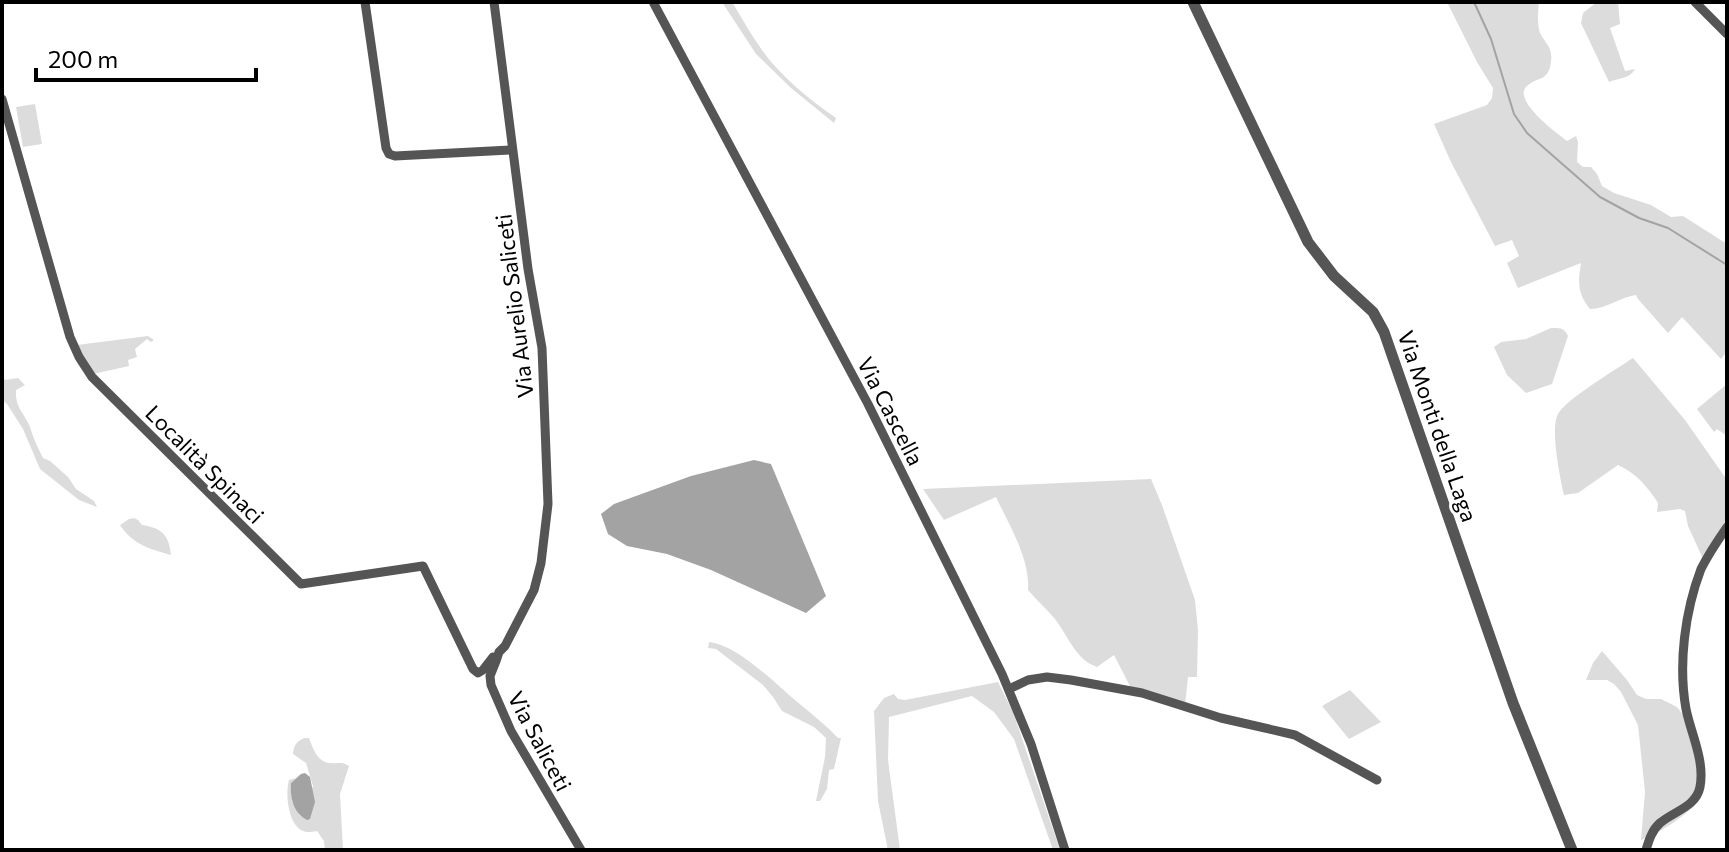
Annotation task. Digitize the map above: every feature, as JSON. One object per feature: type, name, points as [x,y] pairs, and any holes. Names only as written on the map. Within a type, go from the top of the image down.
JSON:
[{"type":"street","points":[[365,2],[389,154],[512,150]]},
{"type":"street","name":"Via Aurelio Saliceti","points":[[494,2],[528,269],[542,348],[548,504],[541,563],[534,590],[505,646]]},
{"type":"street","name":"Via Cascella","points":[[653,2],[868,404],[1009,689],[1031,744],[1065,850]]},
{"type":"street","name":"Via Monti della Laga","points":[[1193,2],[1311,247],[1337,280],[1373,312],[1384,332],[1513,703],[1572,850]]},
{"type":"street","points":[[1695,2],[1727,34]]},
{"type":"street","name":"Località Spinaci","points":[[2,99],[70,337],[92,377],[301,584],[423,566],[473,669],[478,673],[483,670],[505,646]]},
{"type":"street","points":[[1646,850],[1656,827],[1691,802],[1699,789],[1698,751],[1684,698],[1685,643],[1701,571],[1727,527]]},
{"type":"street","name":"Via Saliceti","points":[[505,646],[499,652],[490,676],[491,685],[511,731],[581,850]]},
{"type":"street","points":[[1009,689],[1028,680],[1047,677],[1142,693],[1214,716],[1295,735],[1377,780]]},
{"type":"shaded area","points":[[722,2],[732,2],[770,60],[796,87],[836,118],[834,123],[756,54]]},
{"type":"shaded area","points":[[1447,2],[1539,2],[1539,29],[1550,49],[1551,61],[1545,76],[1527,86],[1524,92],[1530,108],[1567,141],[1576,136],[1577,162],[1583,167],[1591,167],[1602,186],[1651,205],[1671,217],[1683,216],[1727,244],[1727,351],[1721,359],[1682,317],[1668,333],[1636,295],[1590,309],[1580,287],[1581,263],[1518,288],[1507,263],[1519,256],[1512,240],[1495,246],[1434,124],[1487,105],[1492,98],[1493,88]]},
{"type":"shaded area","points":[[1597,2],[1618,2],[1620,24],[1610,28],[1625,71],[1635,69],[1627,76],[1609,82],[1581,23],[1583,13]]},
{"type":"shaded area","points":[[35,104],[42,144],[23,147],[16,107]]},
{"type":"shaded area","points":[[1551,328],[1559,328],[1568,336],[1552,384],[1526,393],[1507,375],[1494,347],[1501,342],[1526,339]]},
{"type":"shaded area","points":[[148,336],[154,340],[151,342],[147,339],[135,349],[137,357],[128,360],[129,366],[93,374],[77,345]]},
{"type":"shaded area","points":[[1633,358],[1685,420],[1727,480],[1727,526],[1704,561],[1688,526],[1685,511],[1657,512],[1658,503],[1646,486],[1618,465],[1578,493],[1564,495],[1555,442],[1558,414],[1581,393]]},
{"type":"shaded area","points":[[2,375],[5,380],[18,378],[25,385],[16,390],[17,401],[43,458],[68,477],[76,489],[94,501],[97,507],[79,500],[40,469],[23,429],[2,400]]},
{"type":"shaded area","points":[[1727,384],[1727,436],[1717,429],[1714,432],[1697,409]]},
{"type":"shaded area","points":[[754,460],[771,464],[826,596],[806,613],[711,570],[667,554],[627,546],[608,534],[601,514],[614,504],[691,476]]},
{"type":"shaded area","points":[[1151,479],[1195,600],[1197,677],[1188,677],[1185,705],[1132,690],[1114,655],[1097,667],[1083,659],[1055,619],[1028,590],[1022,554],[996,497],[944,520],[923,489]]},
{"type":"shaded area","points":[[134,518],[142,525],[163,533],[171,555],[149,548],[130,537],[120,525]]},
{"type":"shaded area","points":[[709,642],[733,650],[745,658],[841,738],[834,769],[829,770],[827,789],[820,801],[816,801],[826,738],[814,727],[782,711],[763,685],[716,649],[708,648]]},
{"type":"shaded area","points":[[1602,651],[1637,695],[1646,699],[1661,699],[1677,707],[1695,742],[1699,773],[1696,804],[1670,825],[1641,840],[1645,792],[1638,725],[1614,684],[1607,680],[1586,680]]},
{"type":"shaded area","points":[[998,682],[1013,712],[1060,850],[1053,850],[1014,739],[994,712],[972,696],[889,717],[888,760],[900,850],[888,850],[878,801],[874,711],[884,698],[894,694],[898,699],[905,700]]},
{"type":"shaded area","points":[[1350,690],[1381,722],[1349,739],[1322,706]]},
{"type":"shaded area","points":[[309,738],[322,760],[349,766],[340,794],[343,850],[325,850],[324,841],[317,831],[303,831],[291,816],[287,793],[289,780],[296,778],[291,783],[292,801],[300,816],[313,786],[306,763],[293,754],[296,744]]},
{"type":"shaded area","points":[[305,773],[310,777],[315,802],[307,820],[296,809],[291,789],[291,783]]},
{"type":"waterway","points":[[1474,2],[1491,39],[1514,114],[1527,133],[1600,197],[1639,218],[1668,228],[1727,265]]}]
